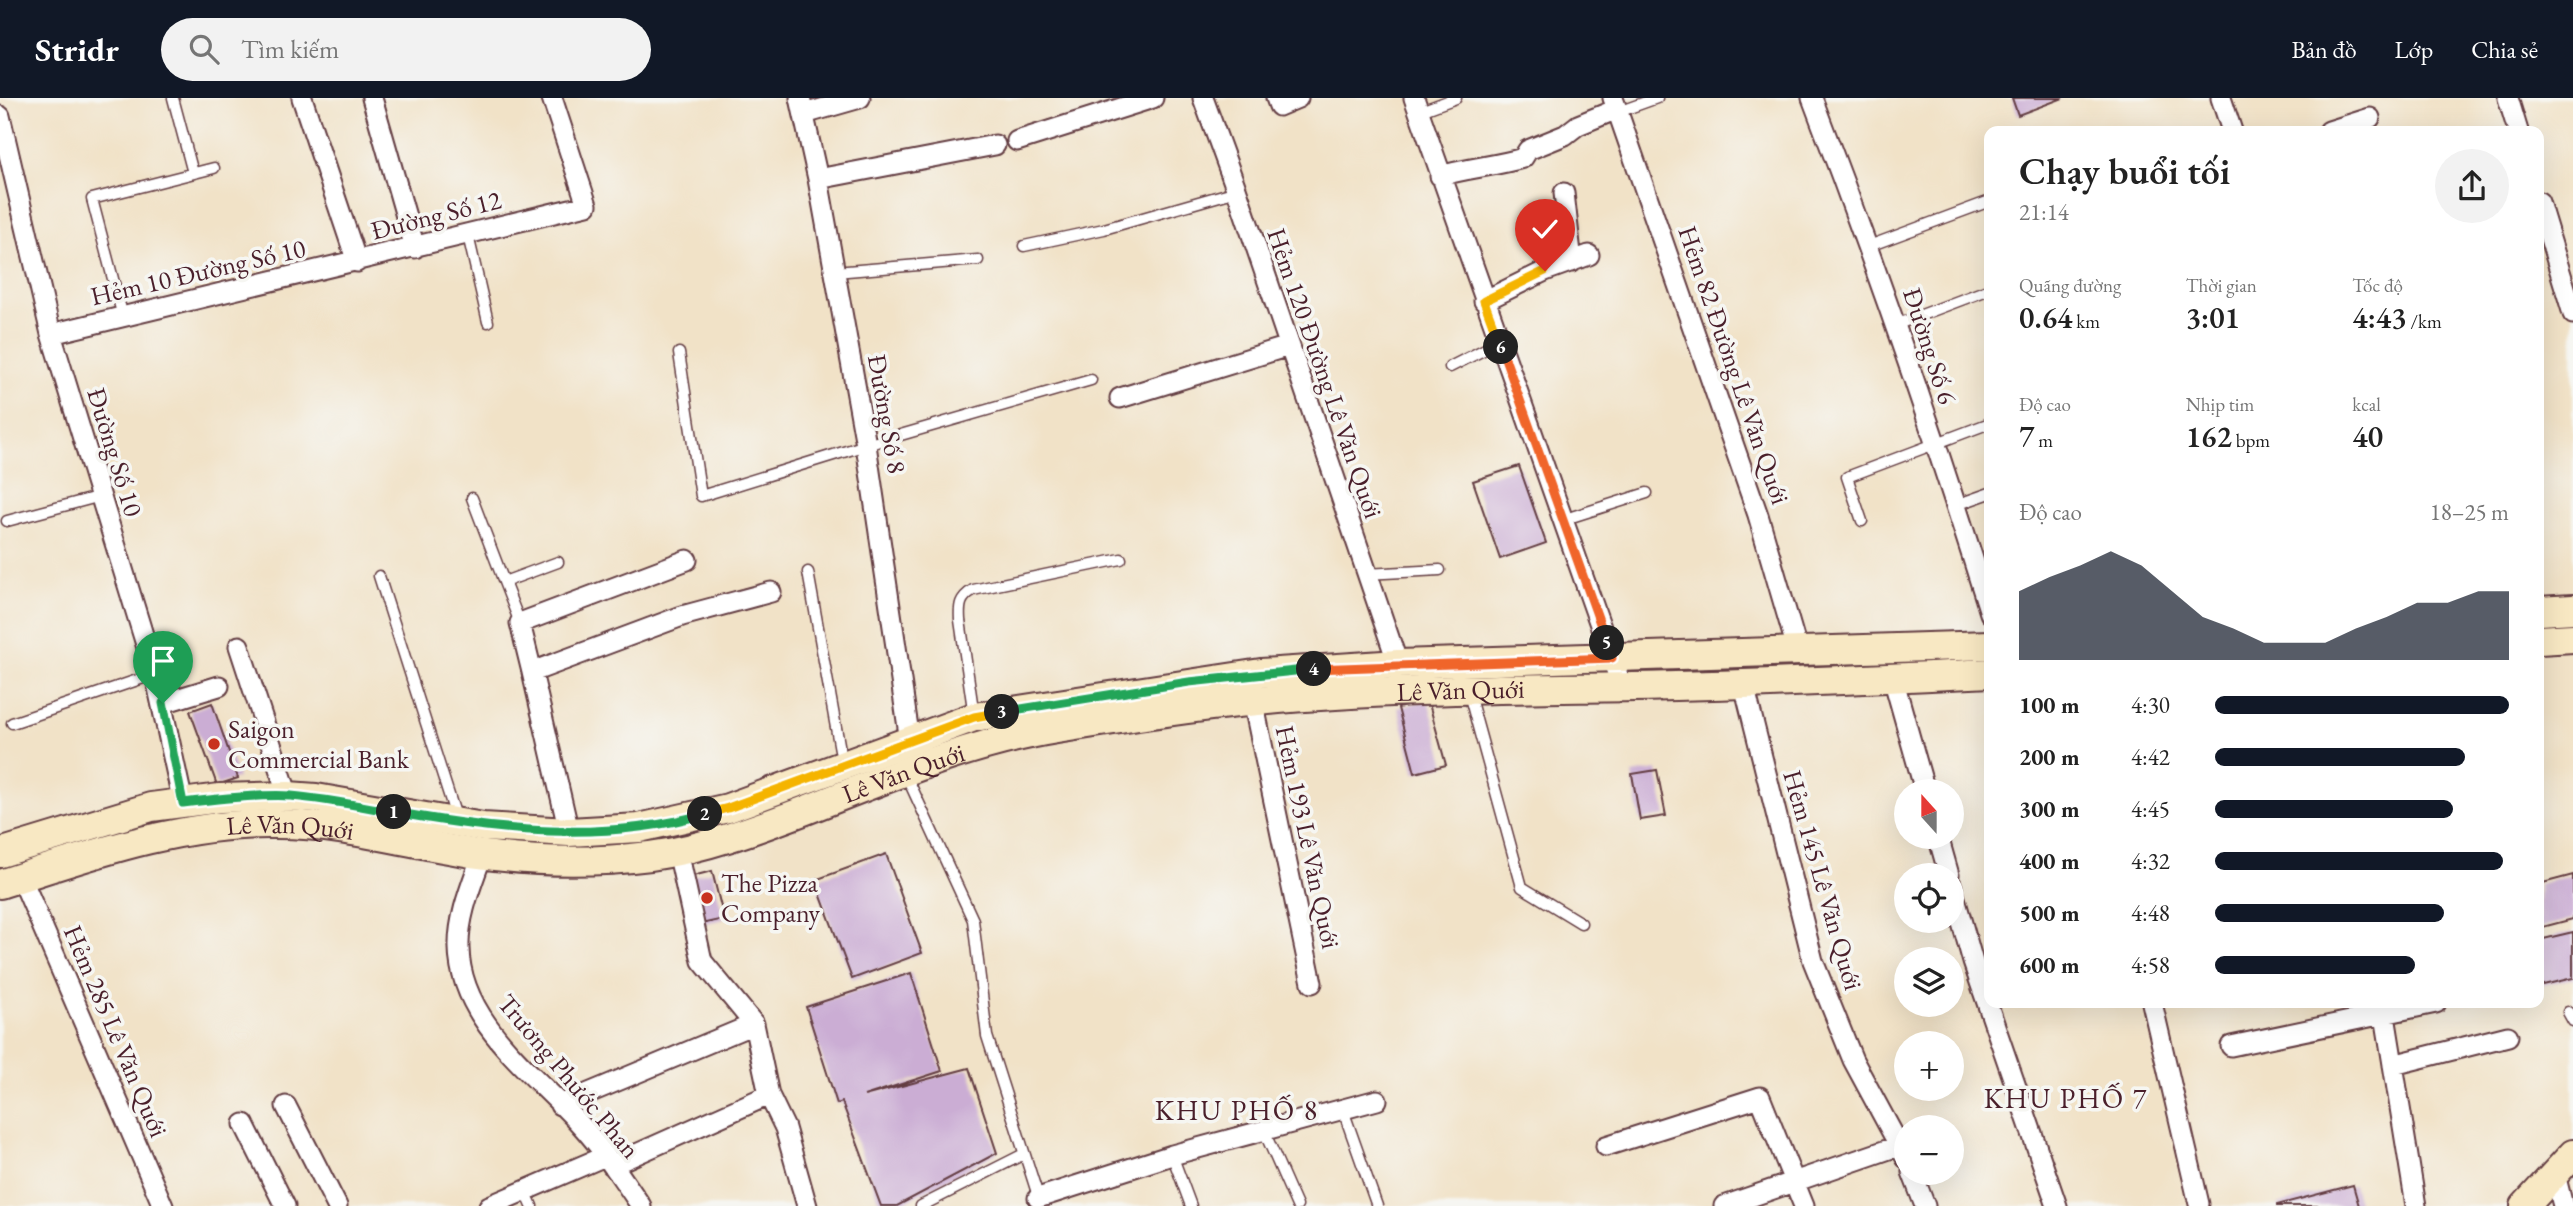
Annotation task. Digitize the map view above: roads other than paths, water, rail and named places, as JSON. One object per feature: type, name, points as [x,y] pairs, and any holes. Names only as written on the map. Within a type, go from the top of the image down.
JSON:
[{"type":"main road","points":[[2544,611],[2573,610]]},
{"type":"main road","points":[[2544,640],[2573,638]]},
{"type":"main road","name":"Lê Văn Quới","points":[[0,853],[151,807],[220,798],[316,798],[458,824],[569,832],[639,828],[728,808],[974,717],[1249,674],[1398,664],[1984,645]]},
{"type":"main road","name":"Lê Văn Quới","points":[[10,880],[143,841],[234,825],[312,826],[482,855],[525,859],[617,860],[678,851],[775,821],[904,772],[997,743],[1051,730],[1252,701],[1326,695],[1744,685],[1984,673]]},
{"type":"main road","points":[[183,803],[188,832]]},
{"type":"main road","points":[[2525,1206],[2564,1164]]},
{"type":"street","name":"Đường Số 12","points":[[302,98],[357,262],[587,205],[552,98]]},
{"type":"street","points":[[372,98],[415,247]]},
{"type":"street","points":[[802,106],[860,98]]},
{"type":"street","points":[[1017,141],[1153,98]]},
{"type":"street","name":"Hẻm 120 Đường Lê Văn Quới","points":[[1203,98],[1398,664]]},
{"type":"street","points":[[1278,102],[1298,98]]},
{"type":"street","name":"Đường Số 6","points":[[1812,98],[1869,246],[1984,594]]},
{"type":"street","points":[[2221,98],[2230,126]]},
{"type":"street","points":[[2508,98],[2516,126]]},
{"type":"street","points":[[1416,105],[1622,687]]},
{"type":"street","name":"Đường Số 8","points":[[802,106],[818,179],[866,445],[910,741]]},
{"type":"street","points":[[1440,176],[1523,158],[1528,149],[1565,135],[1578,125],[1616,106]]},
{"type":"street","name":"Hẻm 82 Đường Lê Văn Quới","points":[[1616,106],[1758,515],[1798,652]]},
{"type":"street","name":"Đường Số 10","points":[[0,116],[4,148],[51,334],[155,674],[183,803]]},
{"type":"street","points":[[2345,126],[2370,118]]},
{"type":"street","points":[[818,179],[995,145]]},
{"type":"street","points":[[1484,301],[1545,271],[1580,259],[1564,193]]},
{"type":"street","points":[[2544,218],[2573,314]]},
{"type":"street","name":"Hẻm 10 Đường Số 10","points":[[51,334],[357,262]]},
{"type":"street","points":[[1120,398],[1289,346]]},
{"type":"street","points":[[569,832],[520,623],[687,560]]},
{"type":"street","points":[[532,671],[682,616],[771,592]]},
{"type":"street","points":[[239,646],[288,796]]},
{"type":"street","points":[[1893,678],[1922,779]]},
{"type":"street","name":"Hẻm 145 Lê Văn Quới","points":[[1744,685],[1813,961],[1853,1060],[1894,1135]]},
{"type":"street","points":[[163,703],[219,686]]},
{"type":"street","name":"Hẻm 193 Lê Văn Quới","points":[[1252,701],[1311,983]]},
{"type":"street","points":[[678,851],[702,961],[754,1024],[769,1095],[785,1128],[807,1206]]},
{"type":"street","name":"Trương Phước Phan","points":[[482,855],[460,926],[459,949],[471,998],[484,1022],[580,1123],[641,1206]]},
{"type":"street","name":"Hẻm 285 Lê Văn Quới","points":[[10,880],[163,1206]]},
{"type":"street","points":[[1964,930],[1984,993]]},
{"type":"street","points":[[1989,1008],[2057,1206]]},
{"type":"street","points":[[2153,1008],[2199,1203]]},
{"type":"street","points":[[2231,1046],[2384,1009],[2416,1206]]},
{"type":"street","points":[[560,1105],[754,1024]]},
{"type":"street","points":[[2393,1065],[2508,1035]]},
{"type":"street","points":[[489,1206],[528,1198],[609,1160],[769,1095]]},
{"type":"street","points":[[1606,1146],[1760,1097],[1804,1206]]},
{"type":"street","points":[[1040,1202],[1172,1155],[1377,1100]]},
{"type":"street","points":[[286,1106],[337,1206]]},
{"type":"street","points":[[244,1124],[285,1206]]},
{"type":"street","points":[[1725,1206],[1794,1182],[1894,1154]]},
{"type":"street","points":[[2563,1206],[2564,1164]]},
{"type":"street","points":[[1917,1185],[1925,1206]]},
{"type":"lane","points":[[173,98],[193,173]]},
{"type":"lane","points":[[1416,105],[1456,98]]},
{"type":"lane","points":[[1616,106],[1657,98]]},
{"type":"lane","points":[[123,317],[92,199],[214,168]]},
{"type":"lane","points":[[1024,246],[1104,229],[1237,191]]},
{"type":"lane","points":[[1869,246],[1984,203]]},
{"type":"lane","points":[[468,235],[488,322]]},
{"type":"lane","points":[[835,272],[978,260]]},
{"type":"lane","points":[[1895,325],[1984,291]]},
{"type":"lane","points":[[1450,367],[1499,342]]},
{"type":"lane","points":[[679,353],[701,496],[1091,380]]},
{"type":"lane","points":[[1862,521],[1847,477],[1984,425]]},
{"type":"lane","points":[[1562,520],[1647,494]]},
{"type":"lane","points":[[1956,505],[1984,495]]},
{"type":"lane","points":[[7,521],[101,496]]},
{"type":"lane","points":[[472,498],[520,623]]},
{"type":"lane","points":[[974,717],[959,607],[966,594],[973,590],[1121,559]]},
{"type":"lane","points":[[504,582],[558,562]]},
{"type":"lane","points":[[1365,574],[1440,570]]},
{"type":"lane","points":[[808,572],[843,765]]},
{"type":"lane","points":[[379,576],[458,824]]},
{"type":"lane","points":[[12,723],[155,674]]},
{"type":"lane","points":[[1468,690],[1522,887],[1581,923]]},
{"type":"lane","points":[[904,772],[973,920],[987,1036],[1040,1202]]},
{"type":"lane","points":[[1343,1110],[1377,1206]]},
{"type":"lane","points":[[1264,1131],[1297,1206]]},
{"type":"lane","points":[[920,1206],[1024,1154]]},
{"type":"lane","points":[[1172,1155],[1191,1206]]},
{"type":"place","name":"Saigon Commercial Bank","points":[[214,744]]},
{"type":"place","name":"The Pizza Company","points":[[707,898]]},
{"type":"district","name":"KHU PHỐ 7","points":[[2066,1098]]},
{"type":"district","name":"KHU PHỐ 8","points":[[1237,1110]]}]
